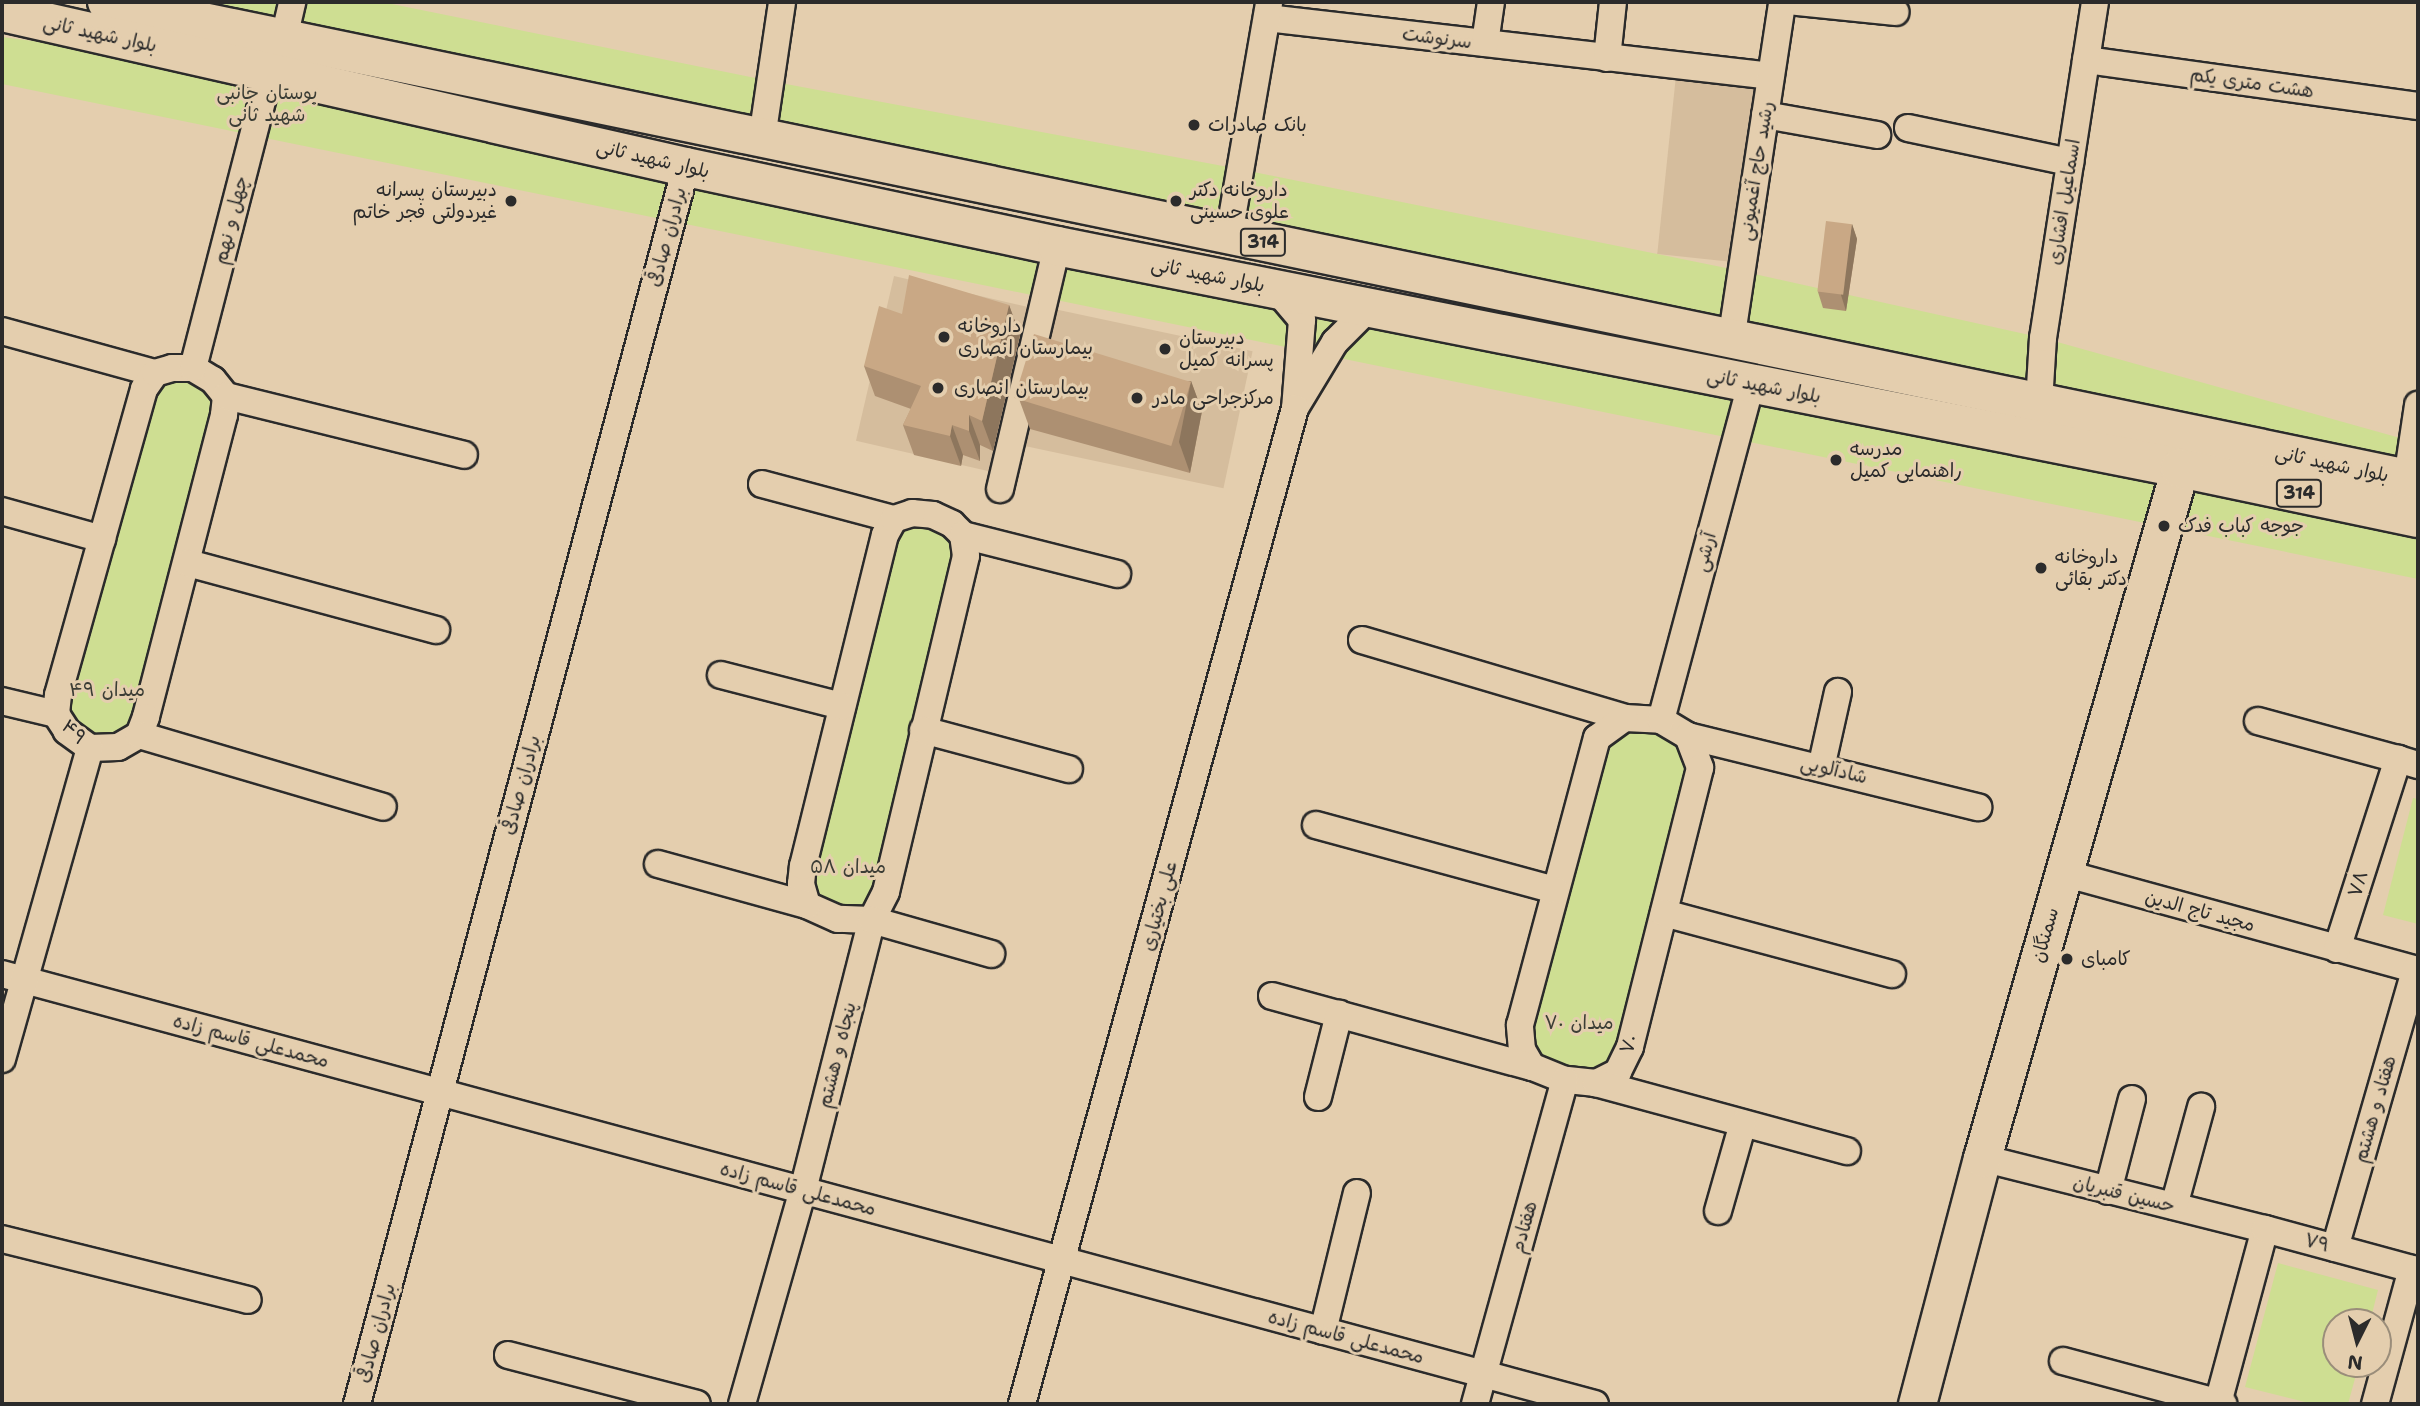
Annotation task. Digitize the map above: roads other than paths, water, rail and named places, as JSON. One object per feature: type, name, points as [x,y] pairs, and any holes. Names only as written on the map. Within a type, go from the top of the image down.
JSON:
[{"type":"main road","name":"بلوار شهید ثانی","points":[[107,2],[277,55],[685,167],[1057,246],[1751,384],[2036,421]]},
{"type":"main road","name":"بلوار شهید ثانی","points":[[2,12],[277,55],[762,138],[1731,341],[2036,421],[2185,451],[2413,480]]},
{"type":"main road","points":[[1221,278],[1229,235]]},
{"type":"main road","name":"بلوار شهید ثانی","points":[[2185,451],[2418,518]]},
{"type":"main road","name":"سمنگان","points":[[1917,1404],[1982,1158],[2185,451]]},
{"type":"street","name":"چهل و نهم","points":[[193,368],[292,2]]},
{"type":"street","points":[[762,138],[782,2]]},
{"type":"street","points":[[1485,43],[1491,2]]},
{"type":"street","points":[[1608,58],[1613,2]]},
{"type":"street","name":"رشید حاج آغمیونی","points":[[1731,341],[1782,2]]},
{"type":"street","points":[[1796,2],[1895,12]]},
{"type":"street","name":"اسماعیل افشاری","points":[[2036,421],[2043,338],[2095,2]]},
{"type":"street","points":[[1229,235],[1268,10]]},
{"type":"street","name":"سرنوشت","points":[[1268,10],[1485,43],[1770,76]]},
{"type":"street","name":"هشت متری یکم","points":[[2086,60],[2418,106]]},
{"type":"street","points":[[1765,115],[1877,135]]},
{"type":"street","points":[[1908,128],[2070,162]]},
{"type":"street","name":"برادران صادقی","points":[[357,1404],[685,167]]},
{"type":"street","points":[[1000,489],[1057,246]]},
{"type":"street","points":[[1275,288],[1303,320],[1295,408]]},
{"type":"street","points":[[1295,408],[1335,342],[1370,307]]},
{"type":"street","points":[[2,331],[155,373],[172,368],[193,368],[213,380],[226,396],[464,455]]},
{"type":"street","name":"۴۹","points":[[139,735],[118,747],[90,748],[66,731],[56,714],[58,695],[144,389],[155,373]]},
{"type":"street","name":"آرشی","points":[[1661,720],[1751,384]]},
{"type":"street","points":[[226,396],[224,415],[188,563],[139,735],[383,807]]},
{"type":"street","points":[[2413,480],[2418,405]]},
{"type":"street","name":"علی بختیاری","points":[[1023,1404],[1295,408]]},
{"type":"street","points":[[762,484],[894,519],[912,513],[933,515],[952,524],[963,536],[1117,574]]},
{"type":"street","points":[[2,511],[102,539]]},
{"type":"street","points":[[807,905],[801,884],[803,866],[885,535],[894,519]]},
{"type":"street","points":[[872,920],[886,892],[966,556],[963,536]]},
{"type":"street","points":[[188,563],[436,630]]},
{"type":"street","points":[[1362,640],[1625,718],[1661,720],[1688,736]]},
{"type":"street","points":[[721,674],[842,706]]},
{"type":"street","points":[[1821,768],[1838,692]]},
{"type":"street","points":[[2,701],[56,714]]},
{"type":"street","points":[[1532,1067],[1521,1050],[1520,1025],[1555,890],[1597,738],[1625,718]]},
{"type":"street","points":[[2258,721],[2408,762]]},
{"type":"street","points":[[923,730],[1069,769]]},
{"type":"street","name":"شادآلویی","points":[[1688,736],[1978,807]]},
{"type":"street","name":"۷۰","points":[[1596,1083],[1618,1072],[1630,1047],[1700,768],[1688,736]]},
{"type":"street","points":[[2,1059],[12,977],[90,748]]},
{"type":"street","name":"۷۸","points":[[2337,948],[2408,762]]},
{"type":"street","points":[[1316,825],[1555,890]]},
{"type":"street","points":[[658,864],[807,905],[838,919],[872,920],[991,954]]},
{"type":"street","name":"مجید تاج الدین","points":[[2063,873],[2337,948]]},
{"type":"street","points":[[1664,913],[1892,974]]},
{"type":"street","name":"پنجاه و هشتم","points":[[742,1404],[803,1190],[872,920]]},
{"type":"street","points":[[2337,948],[2417,970]]},
{"type":"street","name":"هفتاد و هشتم","points":[[2335,1248],[2417,970]]},
{"type":"street","name":"محمدعلی قاسم زاده","points":[[12,977],[1595,1404]]},
{"type":"street","points":[[1272,996],[1532,1067],[1565,1080],[1596,1083],[1847,1151]]},
{"type":"street","points":[[1318,1097],[1339,1014]]},
{"type":"street","name":"هفتادم","points":[[1475,1404],[1565,1080]]},
{"type":"street","points":[[2108,1191],[2132,1099]]},
{"type":"street","points":[[2174,1206],[2201,1107]]},
{"type":"street","points":[[1717,1211],[1743,1123]]},
{"type":"street","name":"حسین قنبریان","points":[[1982,1158],[2265,1229]]},
{"type":"street","points":[[1323,1331],[1357,1193]]},
{"type":"street","points":[[2063,1361],[2221,1404],[2265,1229]]},
{"type":"street","name":"۷۹","points":[[2265,1229],[2415,1270],[2375,1404]]},
{"type":"street","points":[[2,1239],[248,1300]]},
{"type":"street","points":[[508,1354],[679,1402]]},
{"type":"place","name":"بانک صادرات","points":[[1194,125]]},
{"type":"place","name":"دبیرستان پسرانه غیردولتی فجر خاتم","points":[[511,201]]},
{"type":"place","name":"داروخانه دکتر علوی حسینی","points":[[1176,201]]},
{"type":"place","name":"داروخانه بیمارستان انصاری","points":[[944,337]]},
{"type":"place","name":"دبیرستان پسرانه کمیل","points":[[1165,349]]},
{"type":"place","name":"بیمارستان انصاری","points":[[938,388]]},
{"type":"place","name":"مرکزجراحی مادر","points":[[1137,398]]},
{"type":"place","name":"مدرسه راهنمایی کمیل","points":[[1836,460]]},
{"type":"place","name":"جوجه کباب فدک","points":[[2164,526]]},
{"type":"place","name":"داروخانه دکتر بقائی","points":[[2041,568]]},
{"type":"place","name":"کامبای","points":[[2067,959]]},
{"type":"park label","name":"بوستان جانبی شهید ثانی","points":[[267,104]]},
{"type":"park label","name":"میدان ۴۹","points":[[107,690]]},
{"type":"park label","name":"میدان ۵۸","points":[[848,867]]},
{"type":"park label","name":"میدان ۷۰","points":[[1579,1023]]}]
